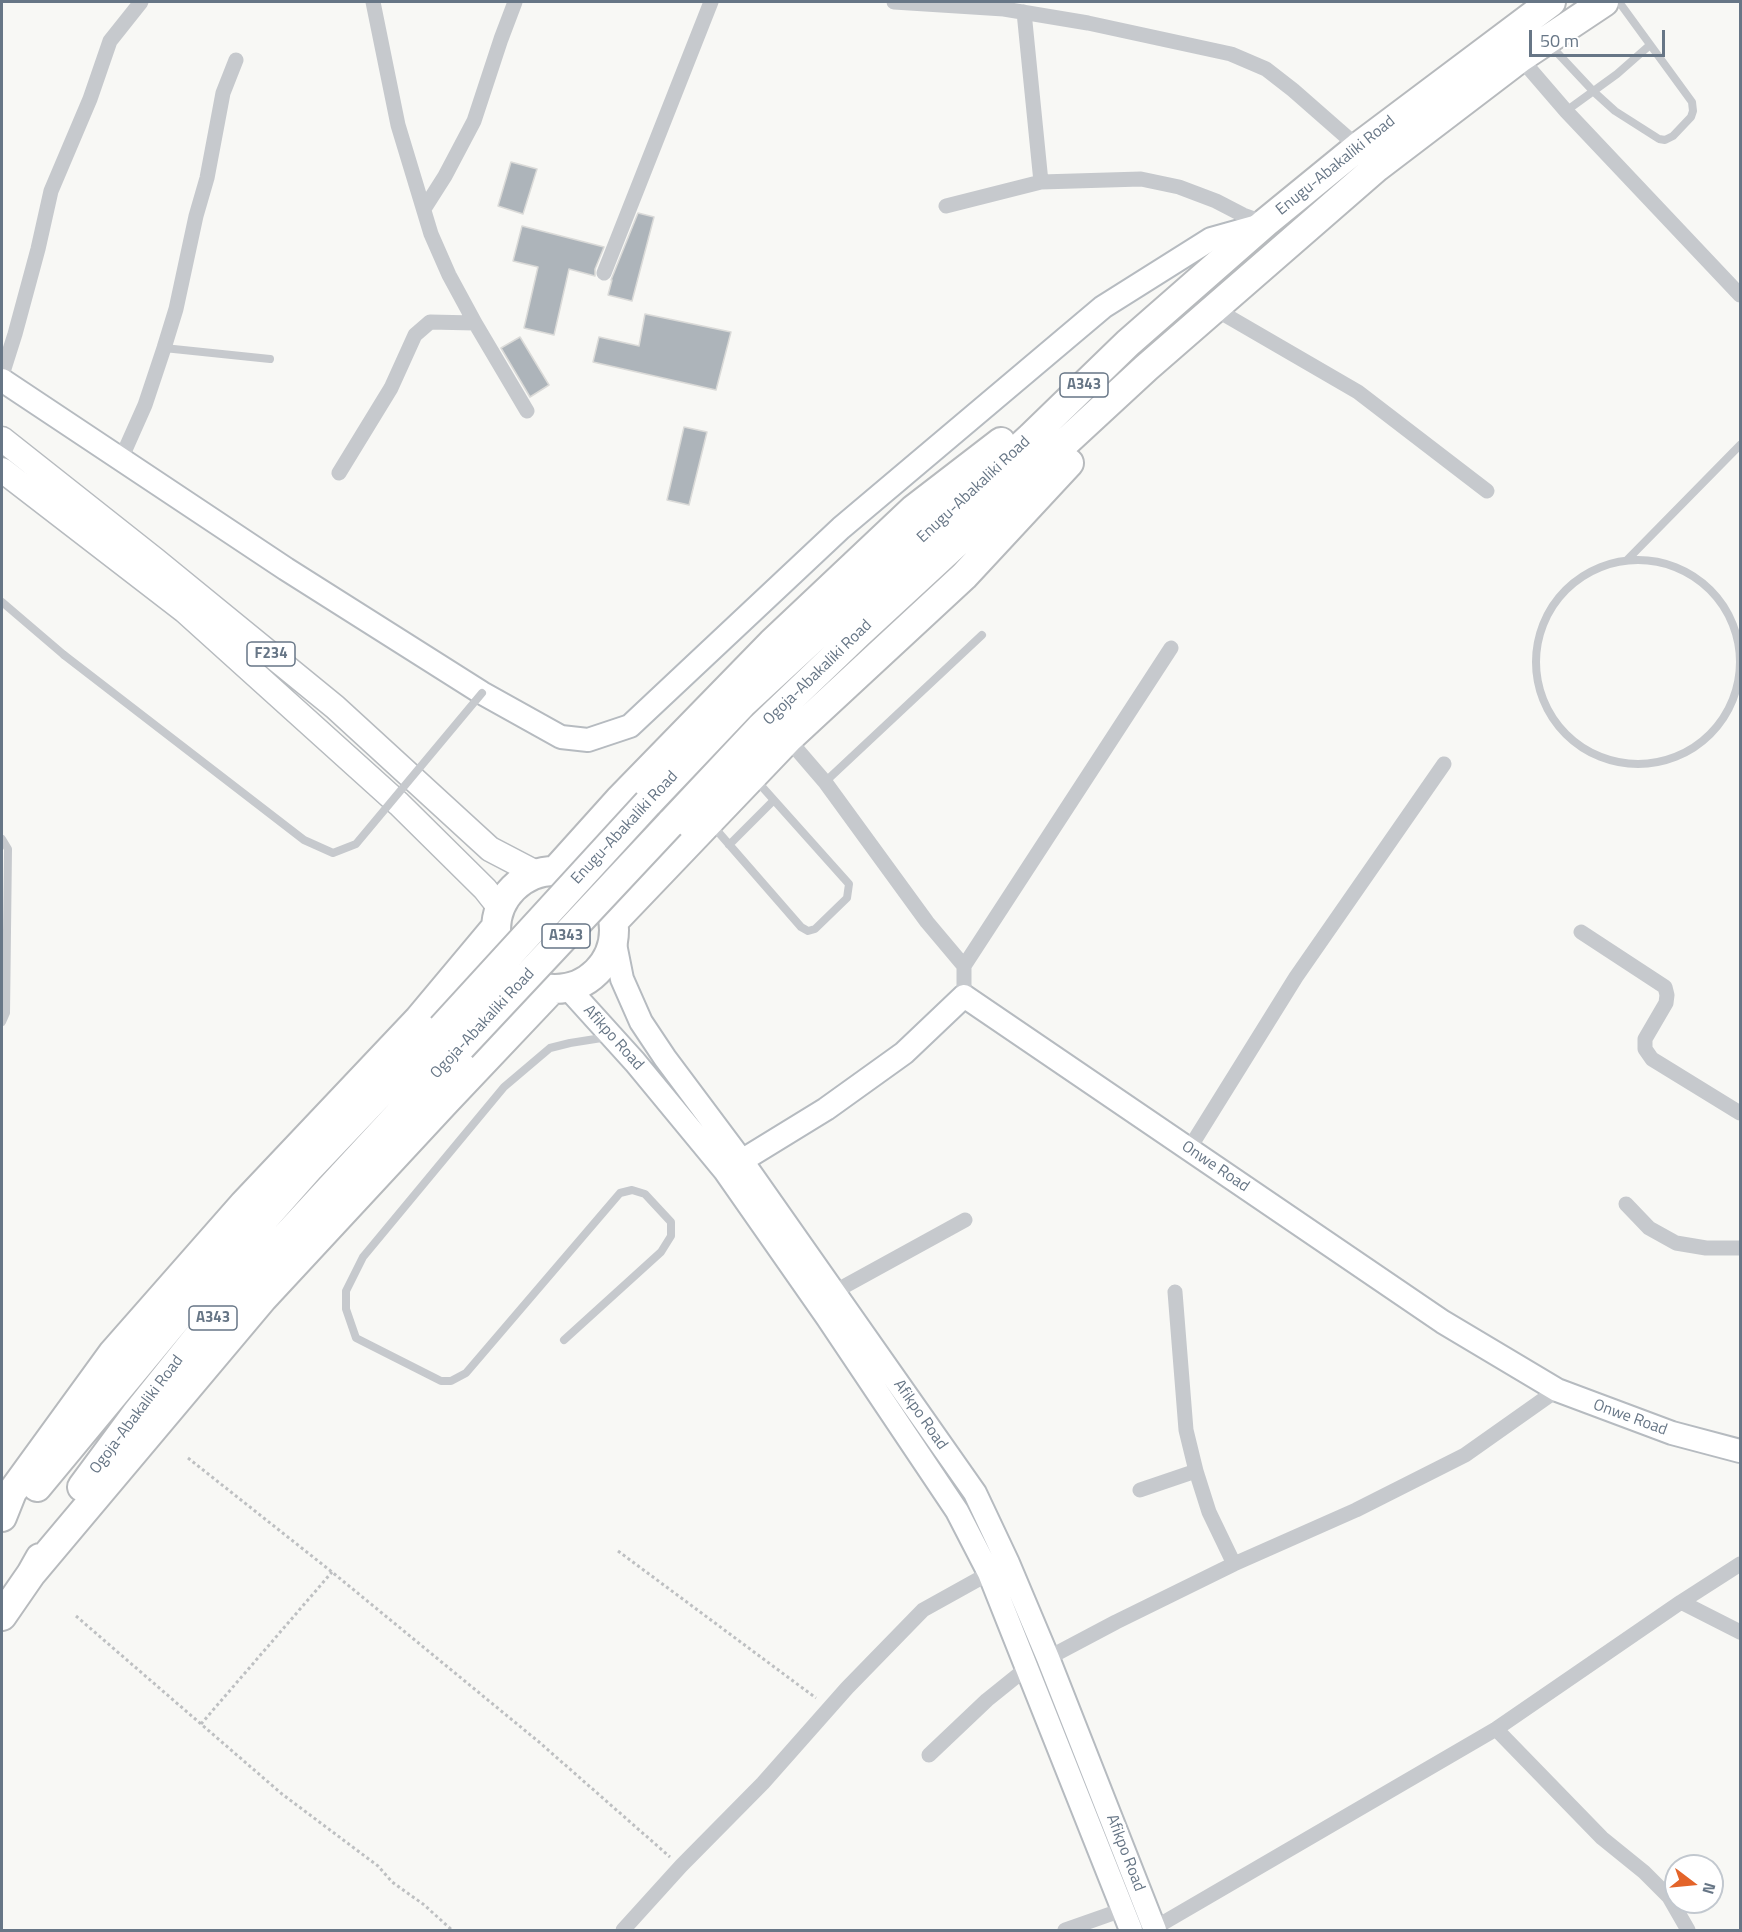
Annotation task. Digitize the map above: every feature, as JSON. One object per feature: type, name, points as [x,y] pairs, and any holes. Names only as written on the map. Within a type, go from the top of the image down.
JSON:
[{"type":"highway","name":"Enugu-Abakaliki Road","points":[[1049,458],[1146,368],[1511,48],[1551,2]]},
{"type":"highway","name":"Enugu-Abakaliki Road","points":[[452,1038],[648,803],[742,704],[1128,343],[1264,223],[1358,147],[1511,48],[1546,41],[1604,2]]},
{"type":"highway","points":[[2,1517],[12,1492],[113,1353],[244,1204],[419,1019],[498,917],[508,893],[521,881],[546,871],[619,800],[772,643],[914,509],[1128,343]]},
{"type":"highway","points":[[614,930],[788,739],[964,576],[1109,420],[1146,368]]},
{"type":"highway","name":"Ogoja-Abakaliki Road","points":[[2,1529],[187,1306],[310,1167],[452,1038],[670,824],[761,727],[1049,458]]},
{"type":"highway","points":[[32,1574],[263,1298],[445,1102],[560,989],[585,981],[598,971],[609,956],[614,930],[610,905],[601,891],[588,879],[573,872],[546,871]]},
{"type":"highway","points":[[498,917],[499,950],[511,970],[530,984],[560,989]]},
{"type":"highway","name":"Ogoja-Abakaliki Road","points":[[2,1616],[32,1574],[60,1517],[135,1414],[223,1306],[452,1038]]},
{"type":"main road","points":[[2,380],[286,569],[482,693],[561,737],[588,740],[630,726],[841,528],[1103,307],[1211,240],[1264,223]]},
{"type":"main road","name":"F234","points":[[2,439],[155,560],[351,722],[490,849],[546,871]]},
{"type":"main road","name":"F234","points":[[2,470],[185,611],[334,745],[399,804],[485,890],[498,917]]},
{"type":"main road","points":[[334,745],[351,722]]},
{"type":"main road","name":"Afikpo Road","points":[[614,930],[622,979],[640,1022],[734,1166],[827,1317],[998,1568]]},
{"type":"main road","name":"Afikpo Road","points":[[560,989],[612,1037],[734,1166],[834,1292],[975,1493],[998,1568],[1153,1930]]},
{"type":"main road","points":[[734,1166],[826,1109],[904,1053],[964,996]]},
{"type":"main road","name":"Onwe Road","points":[[964,996],[1443,1322],[1557,1390],[1672,1433],[1740,1451]]},
{"type":"main road","name":"Afikpo Road","points":[[1038,1663],[1122,1910],[1131,1930]]},
{"type":"street","points":[[2,375],[38,249],[51,191],[90,99],[110,41],[141,2]]},
{"type":"street","points":[[373,2],[398,125],[431,234],[449,275],[475,323],[527,411]]},
{"type":"street","points":[[424,209],[445,176],[474,121],[515,2]]},
{"type":"street","points":[[604,273],[711,2]]},
{"type":"street","points":[[894,2],[1005,5],[1024,12],[1088,23],[1231,54],[1266,69],[1358,147]]},
{"type":"street","points":[[1024,12],[1041,182]]},
{"type":"street","points":[[1511,48],[1566,111],[1740,295]]},
{"type":"street","points":[[121,459],[145,405],[176,309],[196,216],[207,178],[224,93],[236,60]]},
{"type":"street","points":[[946,206],[1041,182],[1141,179],[1188,190],[1264,223]]},
{"type":"street","points":[[1215,309],[1358,392],[1487,491]]},
{"type":"street","points":[[339,473],[391,388],[415,334],[430,322],[475,323]]},
{"type":"street","points":[[964,996],[964,966],[1171,648]]},
{"type":"street","points":[[788,739],[825,782],[927,922],[964,966]]},
{"type":"street","points":[[1189,1149],[1296,976],[1444,764]]},
{"type":"street","points":[[1581,932],[1665,987],[1666,1003],[1645,1039],[1645,1049],[1652,1059],[1740,1113]]},
{"type":"street","points":[[1626,1204],[1649,1228],[1676,1243],[1706,1248],[1740,1248]]},
{"type":"street","points":[[834,1292],[965,1220]]},
{"type":"street","points":[[1175,1292],[1186,1430],[1209,1512],[1234,1564]]},
{"type":"street","points":[[929,1755],[987,1700],[1038,1663],[1234,1564],[1356,1510],[1465,1455],[1557,1390]]},
{"type":"street","points":[[1140,1490],[1196,1471]]},
{"type":"street","points":[[1153,1930],[1496,1729],[1740,1564]]},
{"type":"street","points":[[622,1930],[763,1783],[923,1610],[998,1568]]},
{"type":"street","points":[[1681,1602],[1740,1632]]},
{"type":"street","points":[[1496,1729],[1602,1838],[1644,1872],[1669,1897],[1688,1930]]},
{"type":"street","points":[[1065,1930],[1122,1910]]},
{"type":"lane","points":[[1546,41],[1615,111],[1659,139],[1665,140],[1673,136],[1691,117],[1692,102],[1619,2]]},
{"type":"lane","points":[[1566,111],[1594,92],[1650,45]]},
{"type":"lane","points":[[164,348],[270,359]]},
{"type":"lane","points":[[1627,560],[1660,561],[1692,574],[1705,584],[1717,596],[1730,618],[1738,642],[1740,659],[1735,693],[1720,723],[1709,736],[1681,755],[1649,764],[1615,762],[1599,757],[1577,744],[1558,727],[1549,713],[1537,681],[1536,648],[1546,615],[1555,601],[1573,583],[1594,569],[1627,560],[1740,446]]},
{"type":"lane","points":[[2,602],[64,655],[304,840],[333,853],[356,844],[482,693]]},
{"type":"lane","points":[[825,782],[982,635]]},
{"type":"lane","points":[[710,822],[801,927],[808,931],[815,930],[847,898],[849,884],[753,777]]},
{"type":"lane","points":[[729,845],[774,800]]},
{"type":"lane","points":[[2,839],[8,849],[6,1012],[2,1022]]},
{"type":"lane","points":[[564,1340],[661,1252],[671,1236],[671,1222],[645,1194],[632,1190],[620,1194],[466,1373],[451,1381],[441,1381],[356,1338],[346,1309],[346,1292],[363,1257],[504,1087],[550,1048],[612,1037]]},
{"type":"path","points":[[188,1458],[332,1572],[539,1742],[681,1866]]},
{"type":"path","points":[[618,1551],[830,1708]]},
{"type":"path","points":[[201,1724],[332,1572]]},
{"type":"path","points":[[76,1616],[282,1794],[378,1866],[392,1882],[423,1904],[452,1930]]},
{"type":"building","points":[[511,162],[537,169],[523,214],[498,206]]},
{"type":"building","points":[[638,213],[654,217],[632,301],[608,295],[611,280]]},
{"type":"building","points":[[522,226],[604,247],[595,269],[595,276],[569,269],[554,335],[524,328],[538,267],[513,261]]},
{"type":"building","points":[[645,314],[731,332],[716,390],[593,362],[599,337],[639,346]]},
{"type":"building","points":[[520,337],[549,385],[530,397],[501,348]]},
{"type":"building","points":[[684,427],[707,432],[689,505],[667,500]]}]
